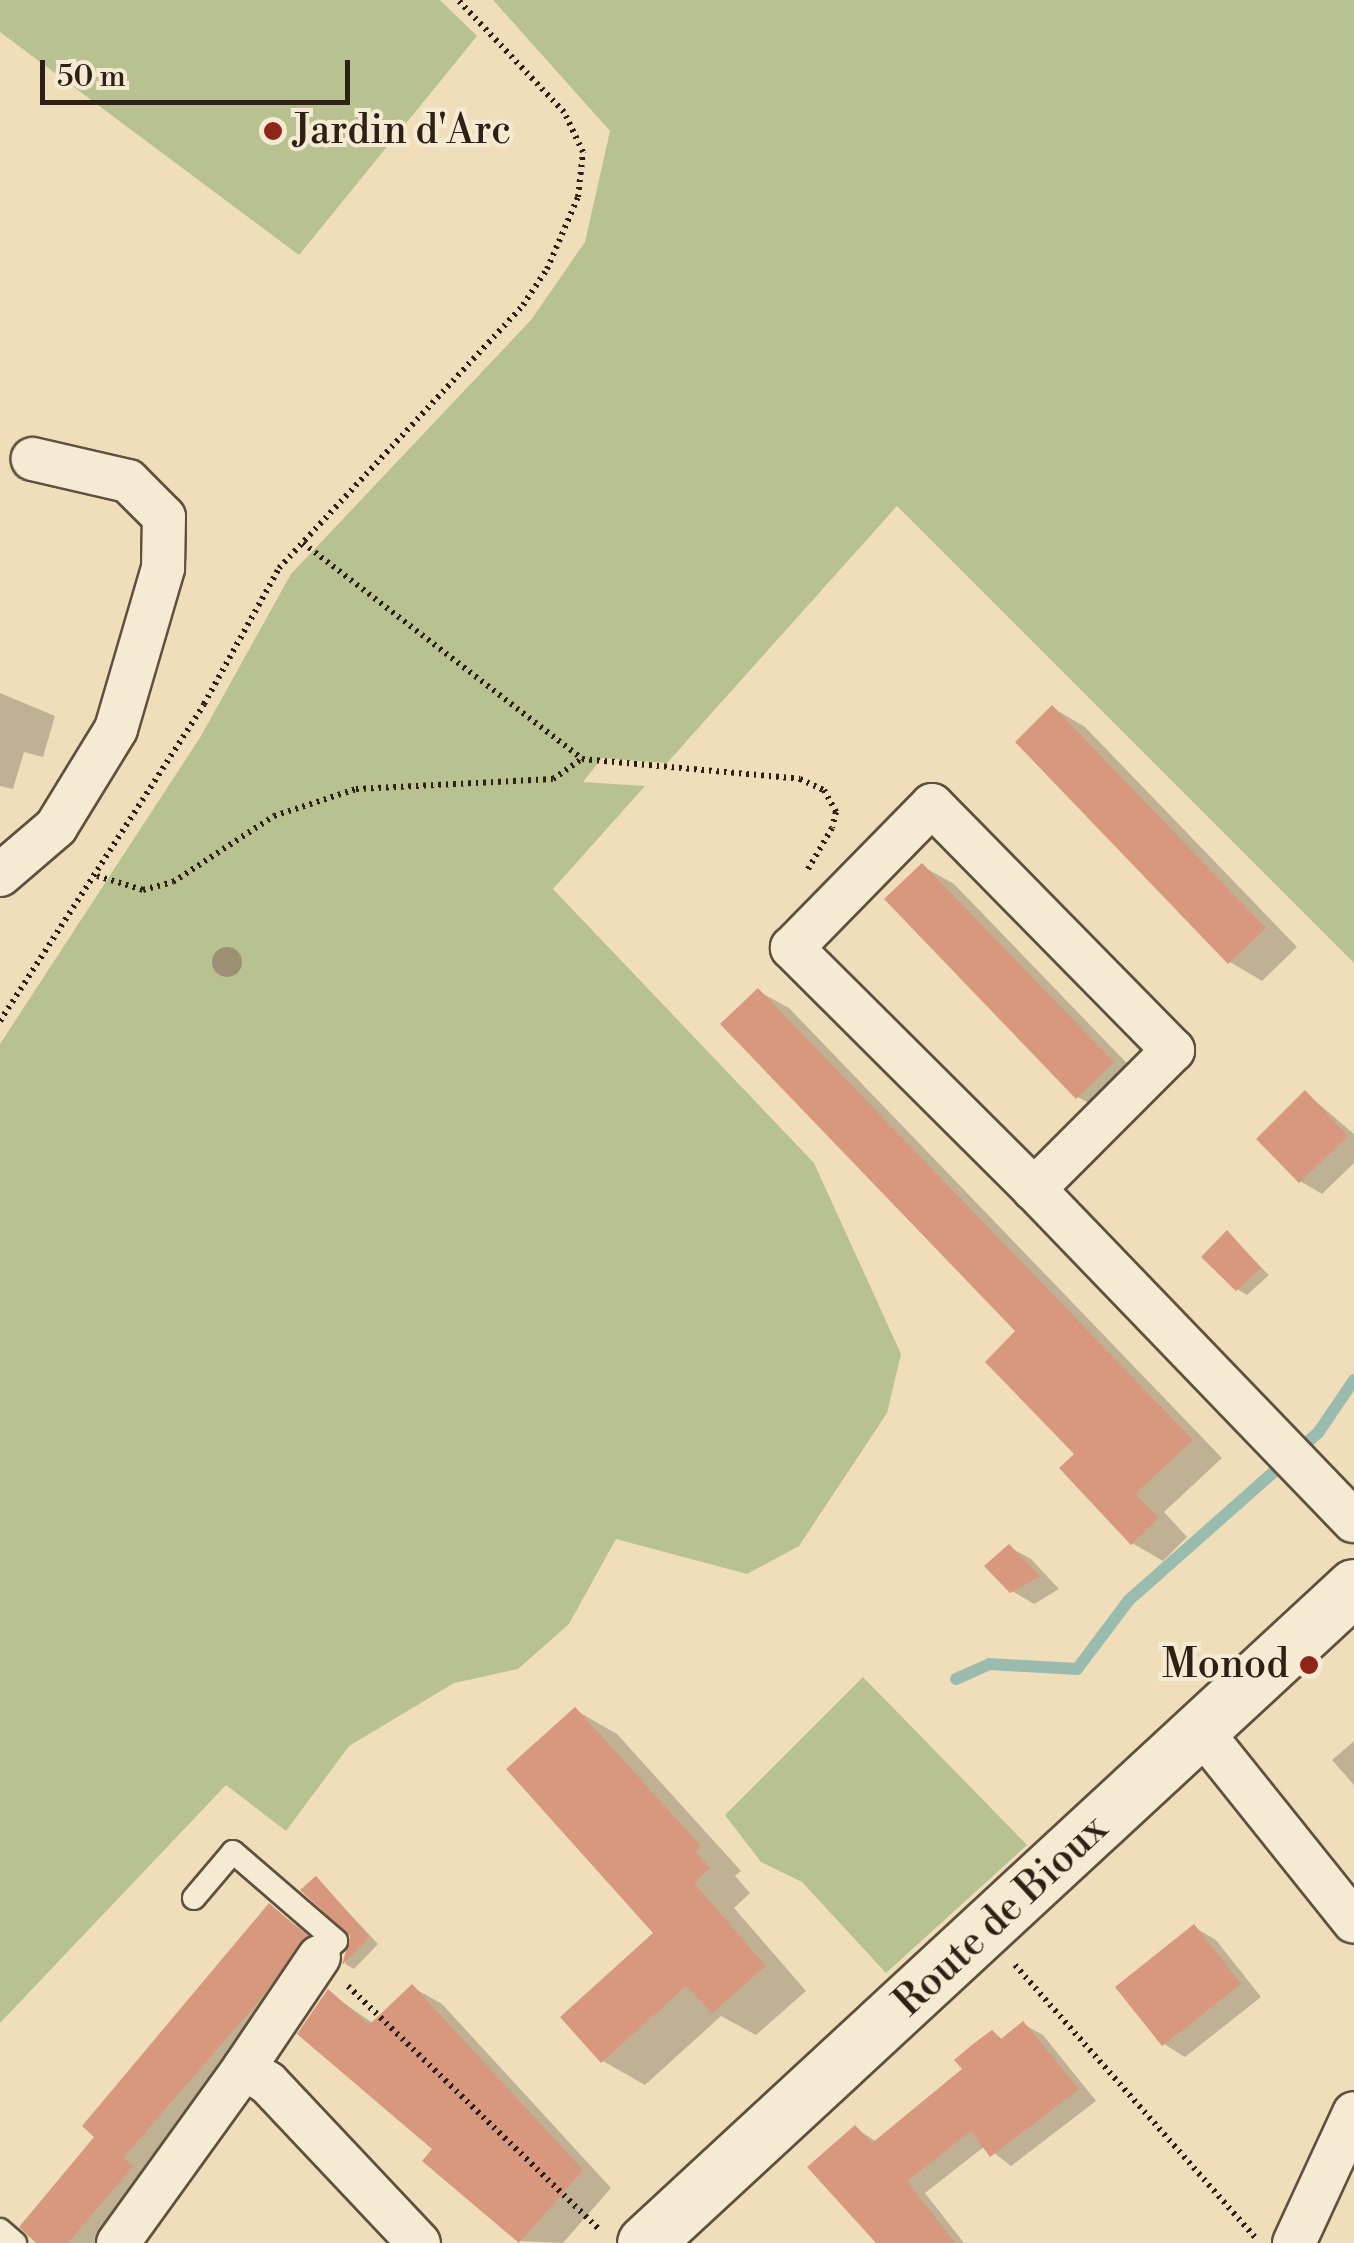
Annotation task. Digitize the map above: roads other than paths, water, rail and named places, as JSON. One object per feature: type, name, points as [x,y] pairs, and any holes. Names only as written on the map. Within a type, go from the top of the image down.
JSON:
[{"type":"main road","name":"Route de Bioux","points":[[645,2243],[1349,1599]]},
{"type":"street","points":[[0,875],[56,826],[116,729],[164,568],[164,517],[128,481],[33,459]]},
{"type":"street","points":[[1034,1190],[1173,1050],[932,805],[792,948],[1034,1190],[1354,1521]]},
{"type":"street","points":[[1202,1732],[1354,1922]]},
{"type":"street","points":[[118,2243],[320,1957]]},
{"type":"street","points":[[244,2068],[268,2083],[419,2243]]},
{"type":"street","points":[[1294,2243],[1354,2113]]},
{"type":"lane","points":[[194,1898],[232,1852],[336,1941],[320,1957]]},
{"type":"lane","points":[[0,2230],[16,2243]]},
{"type":"waterway","points":[[956,1679],[989,1664],[1077,1669],[1129,1600],[1318,1433],[1354,1380]]},
{"type":"place","name":"Jardin d'Arc","points":[[273,131]]},
{"type":"place","name":"Monod","points":[[1309,1665]]}]
